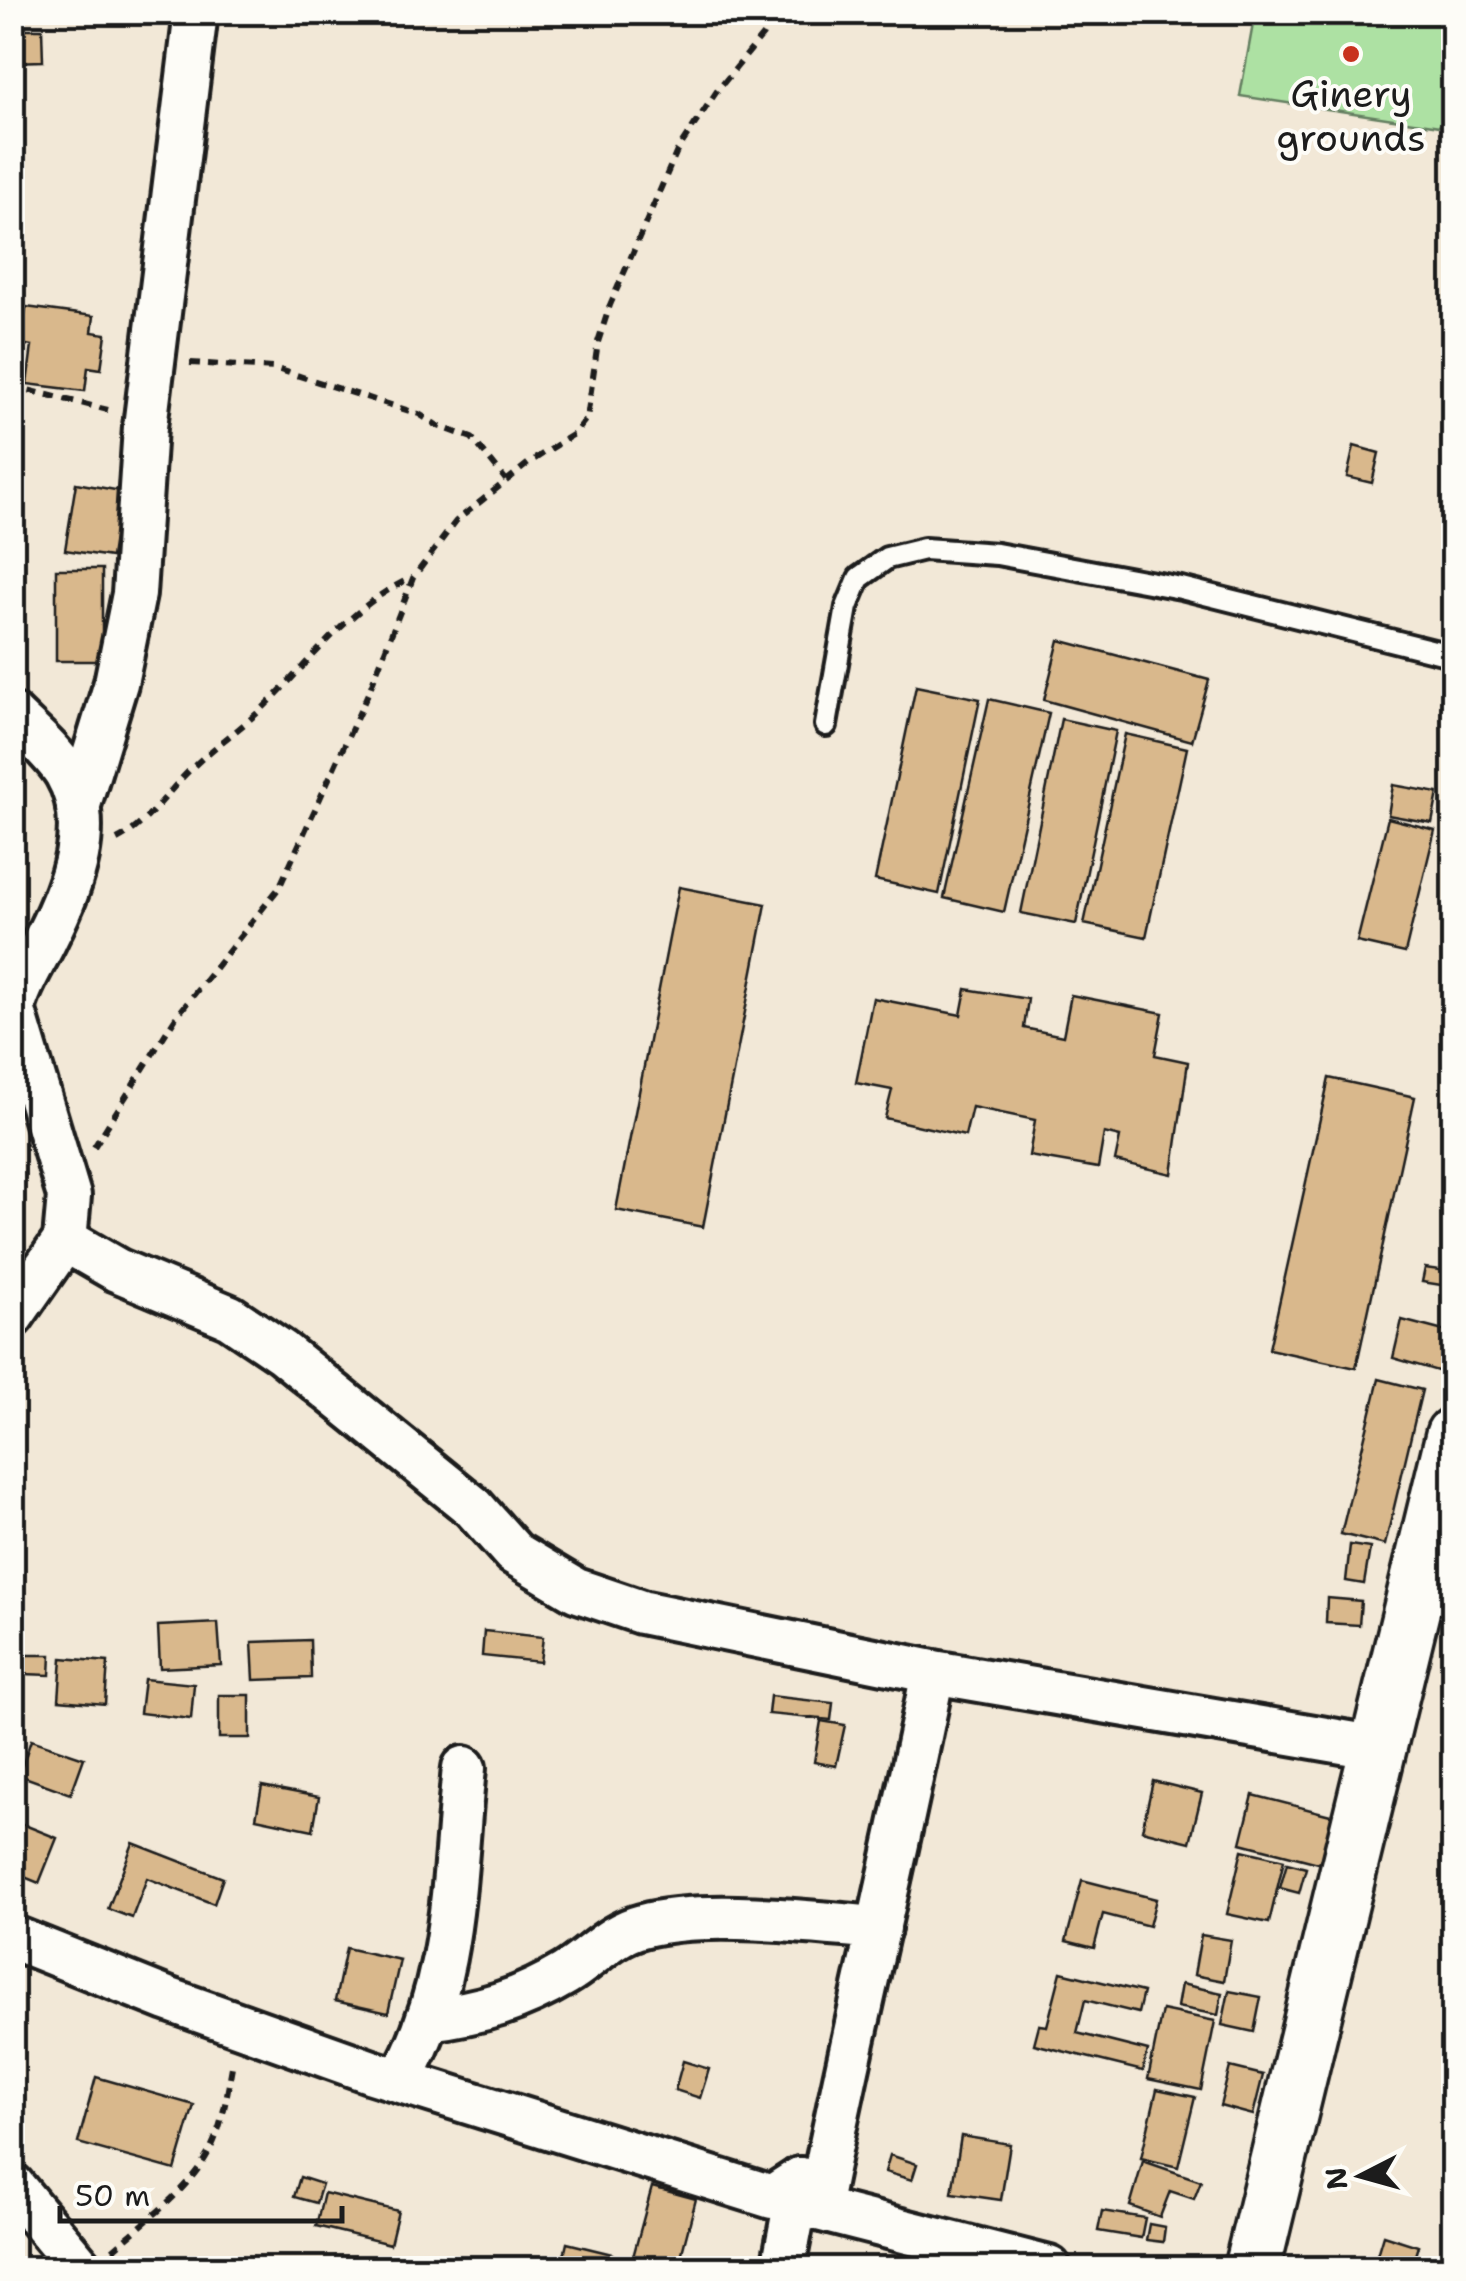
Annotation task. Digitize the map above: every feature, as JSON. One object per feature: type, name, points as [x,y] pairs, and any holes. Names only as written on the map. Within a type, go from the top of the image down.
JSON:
[{"type":"main road","points":[[1252,2268],[1454,1434]]},
{"type":"street","points":[[78,808],[116,683],[134,594],[145,427],[196,12]]},
{"type":"street","points":[[12,715],[66,773],[82,835],[64,899],[36,960],[20,983],[13,1006],[69,1196],[12,1316]]},
{"type":"street","points":[[40,1258],[117,1270],[230,1318],[282,1352],[473,1508],[514,1553],[576,1590],[641,1612],[933,1672],[1378,1748]]},
{"type":"street","points":[[784,2268],[809,2194],[879,1928],[933,1672]]},
{"type":"street","points":[[400,2080],[421,2044],[448,1954],[464,1768]]},
{"type":"street","points":[[428,2019],[484,2011],[522,1996],[568,1973],[610,1939],[642,1926],[689,1920],[879,1928]]},
{"type":"street","points":[[12,1937],[239,2025],[400,2080],[772,2197],[809,2194],[1049,2268]]},
{"type":"street","points":[[12,2185],[92,2263]]},
{"type":"lane","points":[[826,725],[847,607],[860,578],[887,558],[924,549],[997,554],[1181,588],[1454,656]]},
{"type":"path","points":[[69,1196],[106,1122],[176,1017],[280,888],[370,690],[412,578],[456,520],[574,434],[587,418],[598,342],[610,305],[677,152],[717,91],[763,35],[773,12]]},
{"type":"path","points":[[154,359],[274,368],[419,414],[438,426],[472,438],[506,480]]},
{"type":"path","points":[[12,386],[100,408],[145,427]]},
{"type":"path","points":[[74,862],[125,836],[148,817],[192,767],[267,704],[352,616],[375,597],[412,578]]},
{"type":"path","points":[[92,2263],[163,2206],[207,2156],[225,2108],[239,2025]]},
{"type":"green space","name":"Ginery grounds","points":[[1255,13],[1453,13],[1453,128],[1240,96]]},
{"type":"building","points":[[12,29],[42,29],[43,61],[12,62]]},
{"type":"building","points":[[26,307],[94,316],[92,332],[106,334],[101,369],[88,367],[85,391],[27,384],[32,346],[21,344]]},
{"type":"building","points":[[1354,446],[1379,453],[1372,483],[1347,477]]},
{"type":"building","points":[[12,478],[24,480],[16,547],[12,547]]},
{"type":"building","points":[[76,483],[121,491],[111,557],[65,550]]},
{"type":"building","points":[[56,569],[102,569],[102,661],[56,661]]},
{"type":"building","points":[[1059,640],[1209,680],[1192,741],[1044,700]]},
{"type":"building","points":[[916,686],[980,699],[939,894],[875,880]]},
{"type":"building","points":[[989,699],[1049,713],[1004,912],[944,898]]},
{"type":"building","points":[[1061,719],[1116,731],[1076,924],[1021,913]]},
{"type":"building","points":[[1125,734],[1187,748],[1146,937],[1084,924]]},
{"type":"building","points":[[1393,785],[1438,793],[1432,823],[1388,815]]},
{"type":"building","points":[[1388,818],[1435,830],[1405,953],[1357,942]]},
{"type":"building","points":[[679,887],[766,904],[703,1227],[616,1210]]},
{"type":"building","points":[[966,989],[1028,999],[1024,1028],[1063,1036],[1071,995],[1163,1013],[1155,1055],[1188,1062],[1172,1174],[1115,1161],[1120,1137],[1104,1133],[1098,1168],[1029,1156],[1035,1120],[972,1107],[965,1136],[885,1118],[892,1090],[856,1083],[873,998],[961,1015]]},
{"type":"building","points":[[1329,1078],[1415,1097],[1356,1368],[1269,1349]]},
{"type":"building","points":[[1425,1268],[1454,1272],[1454,1287],[1422,1282]]},
{"type":"building","points":[[1402,1320],[1451,1333],[1441,1372],[1393,1358]]},
{"type":"building","points":[[1379,1379],[1422,1390],[1385,1545],[1341,1534]]},
{"type":"building","points":[[1350,1545],[1370,1548],[1364,1584],[1346,1581]]},
{"type":"building","points":[[1327,1598],[1361,1601],[1359,1625],[1326,1623]]},
{"type":"building","points":[[218,1623],[221,1665],[160,1668],[158,1626]]},
{"type":"building","points":[[484,1631],[543,1637],[540,1662],[482,1656]]},
{"type":"building","points":[[310,1640],[311,1678],[254,1680],[252,1642]]},
{"type":"building","points":[[24,1655],[51,1655],[50,1675],[24,1674]]},
{"type":"building","points":[[62,1658],[108,1662],[105,1704],[59,1700]]},
{"type":"building","points":[[144,1679],[194,1684],[191,1719],[140,1713]]},
{"type":"building","points":[[219,1695],[250,1695],[250,1738],[219,1738]]},
{"type":"building","points":[[770,1696],[833,1703],[831,1720],[768,1714]]},
{"type":"building","points":[[821,1721],[845,1725],[836,1766],[814,1762]]},
{"type":"building","points":[[31,1740],[84,1758],[71,1794],[19,1775]]},
{"type":"building","points":[[1153,1781],[1202,1793],[1190,1842],[1142,1830]]},
{"type":"building","points":[[262,1786],[319,1797],[313,1830],[256,1818]]},
{"type":"building","points":[[1253,1795],[1338,1817],[1326,1865],[1241,1843]]},
{"type":"building","points":[[12,1820],[57,1838],[39,1883],[12,1872]]},
{"type":"building","points":[[133,1843],[223,1878],[214,1904],[147,1878],[132,1918],[108,1909]]},
{"type":"building","points":[[1242,1850],[1284,1860],[1269,1923],[1227,1914]]},
{"type":"building","points":[[1287,1863],[1306,1868],[1299,1893],[1280,1888]]},
{"type":"building","points":[[1082,1880],[1156,1899],[1149,1926],[1103,1914],[1094,1948],[1066,1941]]},
{"type":"building","points":[[1201,1935],[1231,1940],[1224,1981],[1194,1975]]},
{"type":"building","points":[[346,1948],[400,1960],[388,2013],[335,2001]]},
{"type":"building","points":[[1061,1972],[1143,1992],[1138,2013],[1085,2000],[1077,2033],[1148,2051],[1143,2071],[1034,2044],[1039,2025],[1047,2026]]},
{"type":"building","points":[[1181,1984],[1222,1993],[1218,2015],[1177,2007]]},
{"type":"building","points":[[1229,1991],[1261,1997],[1254,2032],[1222,2025]]},
{"type":"building","points":[[1162,2010],[1215,2021],[1201,2090],[1148,2079]]},
{"type":"building","points":[[683,2061],[709,2069],[700,2098],[675,2090]]},
{"type":"building","points":[[1230,2067],[1263,2075],[1253,2115],[1220,2106]]},
{"type":"building","points":[[96,2077],[194,2105],[175,2170],[78,2143]]},
{"type":"building","points":[[1157,2089],[1195,2097],[1178,2167],[1141,2158]]},
{"type":"building","points":[[961,2136],[1010,2144],[1001,2200],[952,2193]]},
{"type":"building","points":[[890,2155],[917,2164],[912,2180],[885,2172]]},
{"type":"building","points":[[1143,2161],[1201,2181],[1194,2199],[1170,2191],[1160,2217],[1130,2206]]},
{"type":"building","points":[[300,2177],[322,2184],[316,2203],[294,2197]]},
{"type":"building","points":[[652,2187],[696,2199],[678,2268],[630,2268]]},
{"type":"building","points":[[324,2193],[398,2211],[390,2244],[316,2226]]},
{"type":"building","points":[[1102,2211],[1145,2218],[1141,2238],[1098,2231]]},
{"type":"building","points":[[1149,2224],[1165,2227],[1163,2242],[1146,2240]]},
{"type":"building","points":[[1383,2235],[1418,2246],[1411,2268],[1373,2268]]},
{"type":"building","points":[[567,2243],[612,2254],[608,2268],[561,2268]]},
{"type":"place","name":"Ginery grounds","points":[[1351,54]]}]
